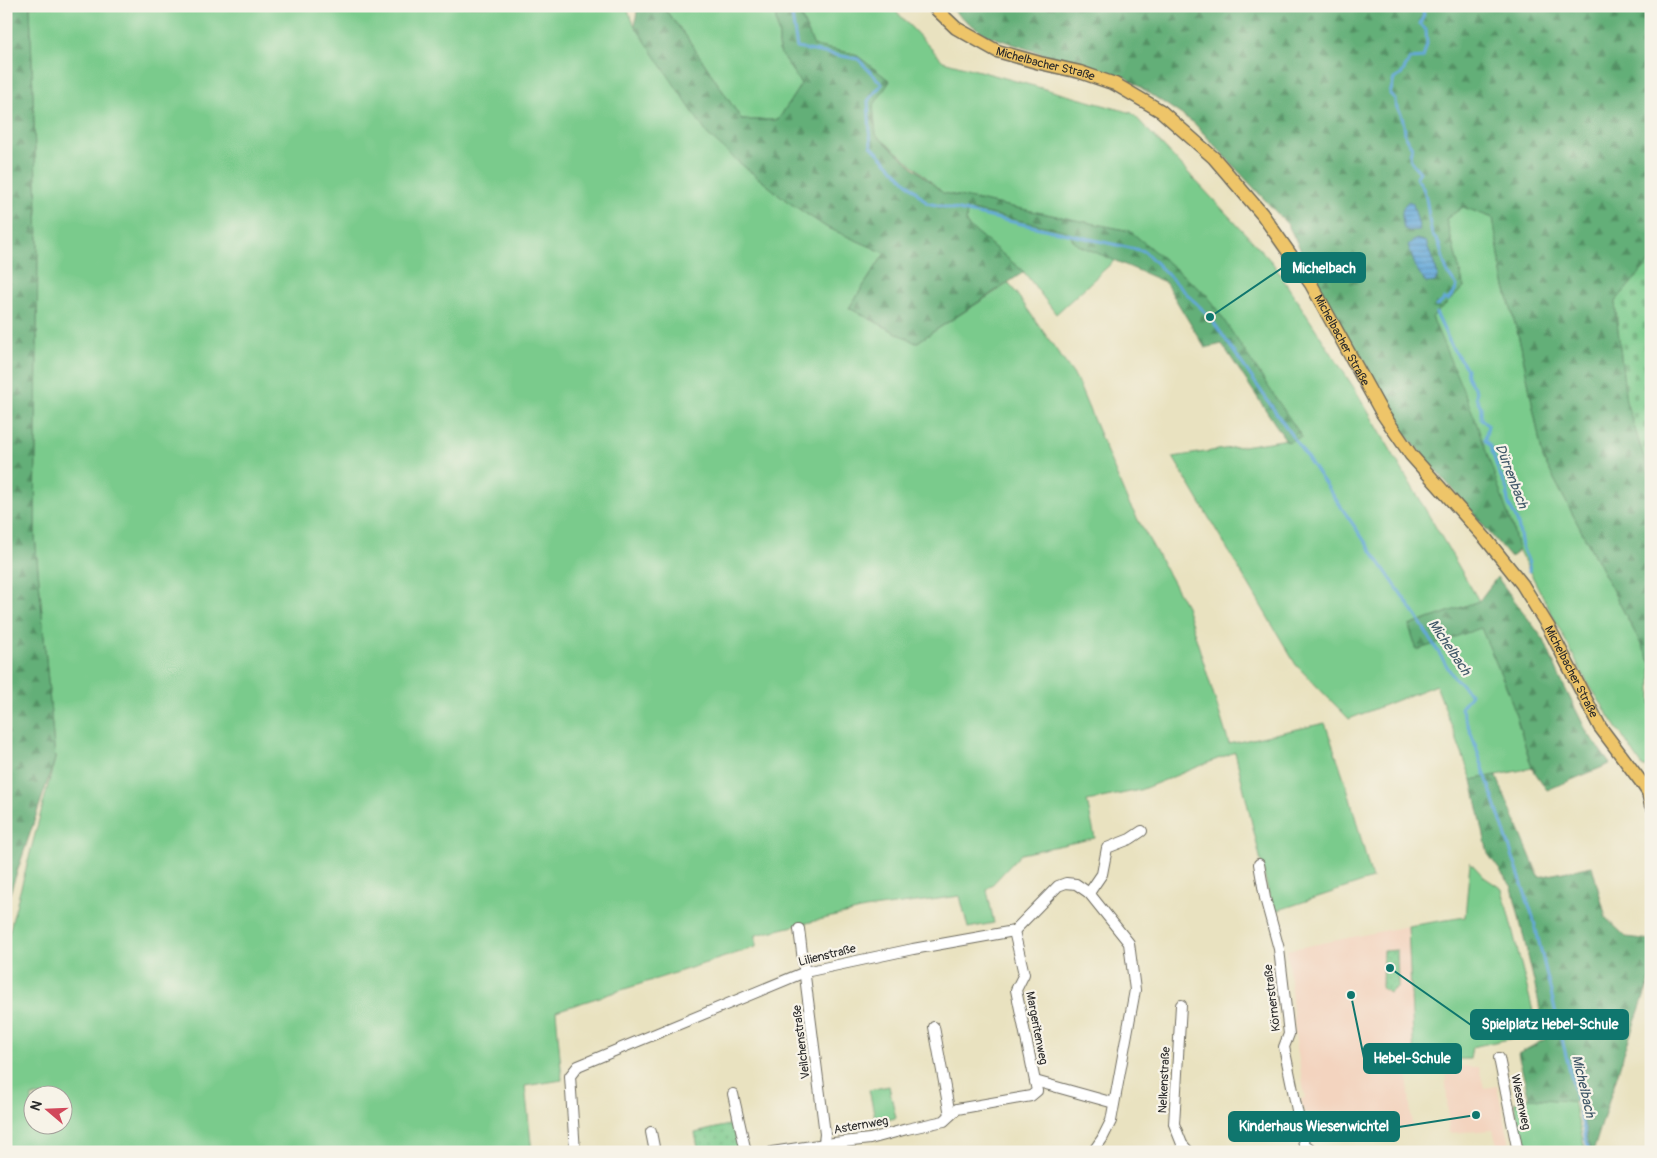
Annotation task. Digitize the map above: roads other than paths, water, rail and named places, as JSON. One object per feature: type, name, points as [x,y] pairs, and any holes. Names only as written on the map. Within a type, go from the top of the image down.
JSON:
[{"type":"main road","name":"Michelbacher Straße","points":[[933,6],[956,28],[997,51],[1080,72],[1115,84],[1161,111],[1214,158],[1262,214],[1311,284],[1382,413],[1406,448],[1522,584],[1549,628],[1600,728],[1648,787],[1651,805]]},
{"type":"street","points":[[1089,893],[1102,874],[1107,848],[1130,840],[1142,831]]},
{"type":"street","name":"Körnerstraße","points":[[1259,864],[1265,898],[1279,949],[1289,1034],[1284,1047],[1304,1144],[1315,1152]]},
{"type":"street","points":[[1014,930],[1058,886],[1066,883],[1076,884],[1089,893],[1129,943],[1135,990],[1111,1121],[1093,1152]]},
{"type":"street","name":"Veilchenstraße","points":[[798,929],[805,972],[824,1148]]},
{"type":"street","name":"Lilienstraße","points":[[574,1152],[570,1076],[578,1066],[805,972],[1014,930]]},
{"type":"street","name":"Margeritenweg","points":[[1014,930],[1024,974],[1016,990],[1035,1081],[1114,1104]]},
{"type":"street","name":"Nelkenstraße","points":[[1181,1005],[1174,1124],[1182,1144],[1188,1152]]},
{"type":"street","points":[[934,1027],[950,1115]]},
{"type":"street","name":"Wiesenweg","points":[[1499,1058],[1518,1152]]},
{"type":"street","name":"Asternweg","points":[[772,1152],[824,1148],[944,1121],[957,1109],[1031,1096],[1037,1091],[1035,1081]]},
{"type":"street","points":[[733,1094],[746,1152]]},
{"type":"street","points":[[651,1132],[655,1152]]},
{"type":"water","points":[[1409,201],[1413,204],[1420,230],[1409,231],[1404,229],[1402,210]]},
{"type":"water","points":[[1416,239],[1426,242],[1438,275],[1435,282],[1426,283],[1416,268],[1408,245]]},
{"type":"waterway","name":"Michelbach","points":[[799,6],[792,16],[797,48],[858,59],[882,84],[868,101],[871,146],[927,203],[1144,251],[1210,317],[1417,617],[1453,676],[1471,694],[1461,708],[1474,741],[1533,917],[1589,1152]]},
{"type":"waterway","name":"Dürrenbach","points":[[1424,6],[1421,8],[1424,14],[1420,24],[1426,30],[1427,44],[1423,58],[1410,59],[1401,75],[1394,79],[1390,94],[1395,99],[1396,106],[1401,114],[1406,138],[1412,148],[1410,155],[1412,162],[1420,172],[1416,178],[1425,195],[1432,232],[1439,245],[1447,271],[1457,286],[1448,300],[1444,299],[1436,306]]},
{"type":"waterway","name":"Dürrenbach","points":[[1436,313],[1453,349],[1467,369],[1468,377],[1481,407],[1481,419],[1488,425],[1485,440],[1491,448],[1508,492],[1507,496],[1510,507],[1517,521],[1522,546],[1528,559],[1529,571]]},
{"type":"place","name":"Michelbach","points":[[1210,317]]},
{"type":"place","name":"Spielplatz Hebel-Schule","points":[[1390,968]]},
{"type":"place","name":"Hebel-Schule","points":[[1351,995]]},
{"type":"place","name":"Kinderhaus Wiesenwichtel","points":[[1476,1115]]}]
